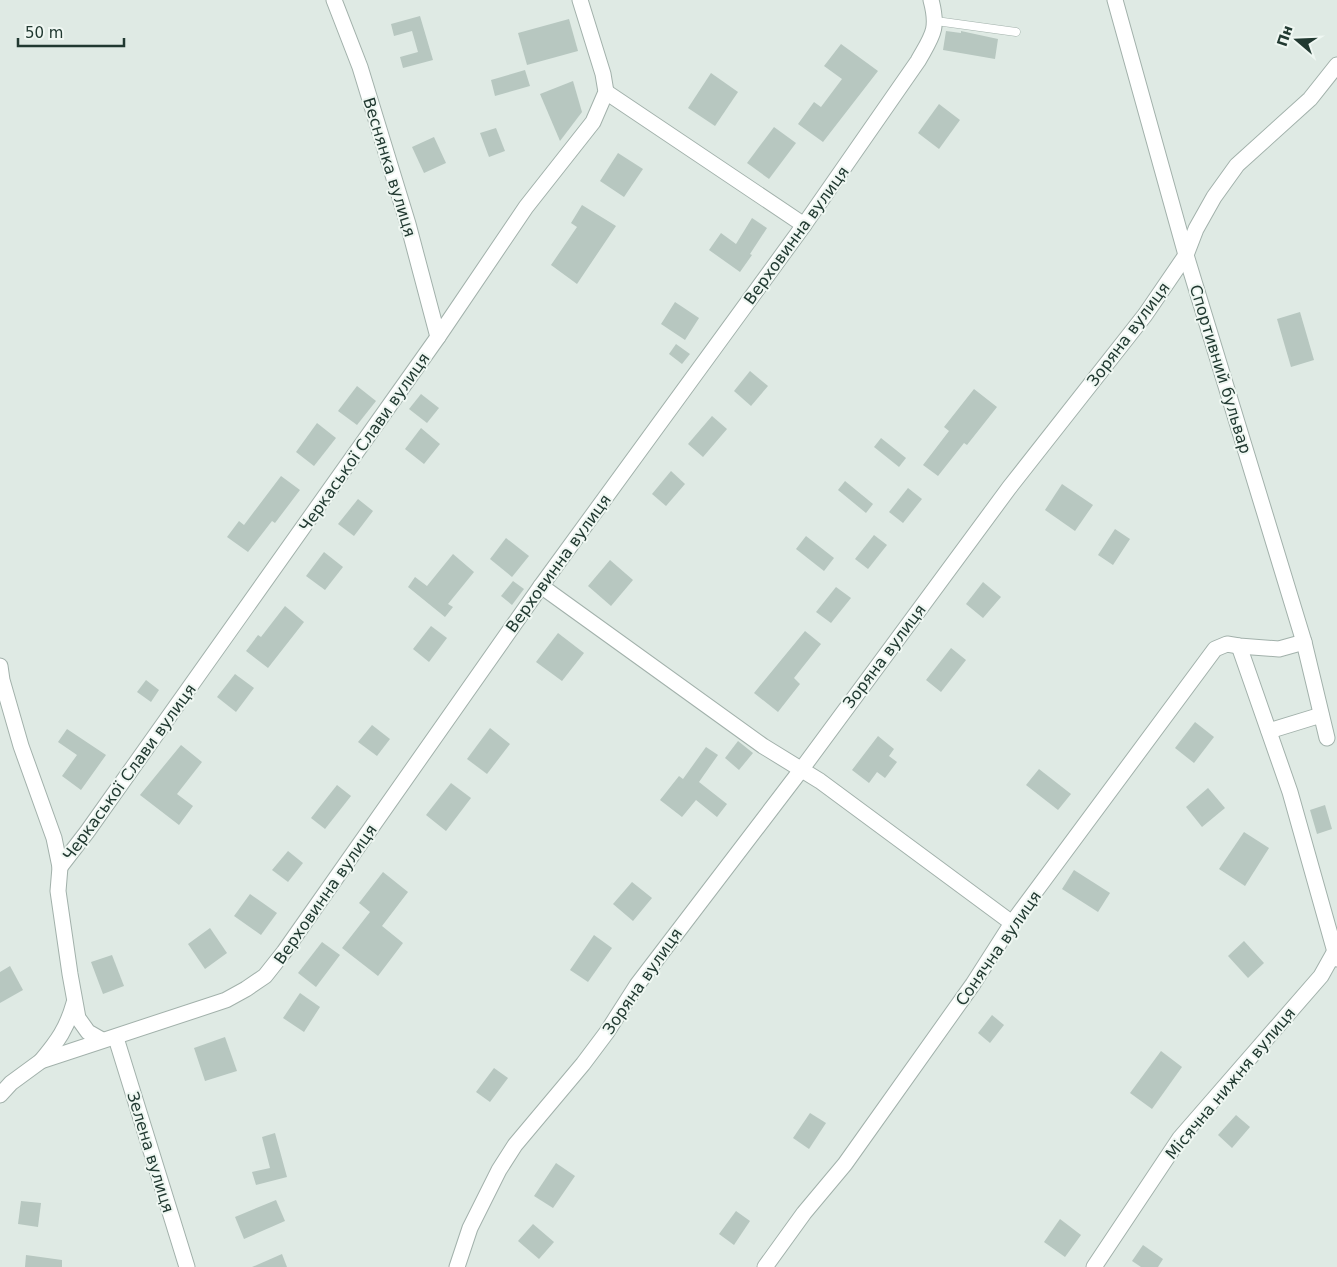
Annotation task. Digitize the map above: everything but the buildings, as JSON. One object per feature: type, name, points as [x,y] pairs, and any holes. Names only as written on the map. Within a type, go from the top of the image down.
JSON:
[{"type":"street","name":"Веснянка вулиця","points":[[334,0],[360,67],[396,184],[438,337]]},
{"type":"street","points":[[580,0],[603,74],[606,92],[804,225]]},
{"type":"street","points":[[932,0],[936,21]]},
{"type":"street","name":"Спортивний бульвар","points":[[1115,0],[1186,255],[1304,642],[1327,738]]},
{"type":"street","name":"Верховинна вулиця","points":[[41,1061],[226,1000],[265,976],[284,952],[541,586],[804,225],[918,61],[931,36],[936,21]]},
{"type":"street","name":"Зоряна вулиця","points":[[457,1267],[470,1228],[499,1170],[514,1145],[601,1040],[642,978],[801,770],[1009,488],[1145,315],[1186,255],[1196,229],[1214,197],[1237,165],[1310,99],[1337,65]]},
{"type":"street","name":"Черкаської Слави вулиця","points":[[60,867],[87,832],[438,337],[526,207],[593,122],[606,92]]},
{"type":"street","points":[[541,586],[763,746],[820,781],[1012,923]]},
{"type":"street","name":"Сонячна вулиця","points":[[765,1267],[804,1213],[845,1164],[973,984],[1012,923],[1215,649],[1227,644],[1279,649],[1304,642]]},
{"type":"street","points":[[1239,646],[1290,792],[1336,955]]},
{"type":"street","points":[[0,666],[2,680],[21,746],[54,838],[60,867],[58,891],[78,1018],[82,1025],[95,1037],[109,1039]]},
{"type":"street","points":[[1269,732],[1321,715]]},
{"type":"street","name":"Місячна нижня вулиця","points":[[1094,1267],[1180,1138],[1321,976],[1336,955]]},
{"type":"street","points":[[0,1096],[11,1083],[41,1061],[63,1033],[75,999]]},
{"type":"street","name":"Зелена вулиця","points":[[109,1039],[187,1267]]},
{"type":"lane","points":[[936,21],[1016,32]]}]
